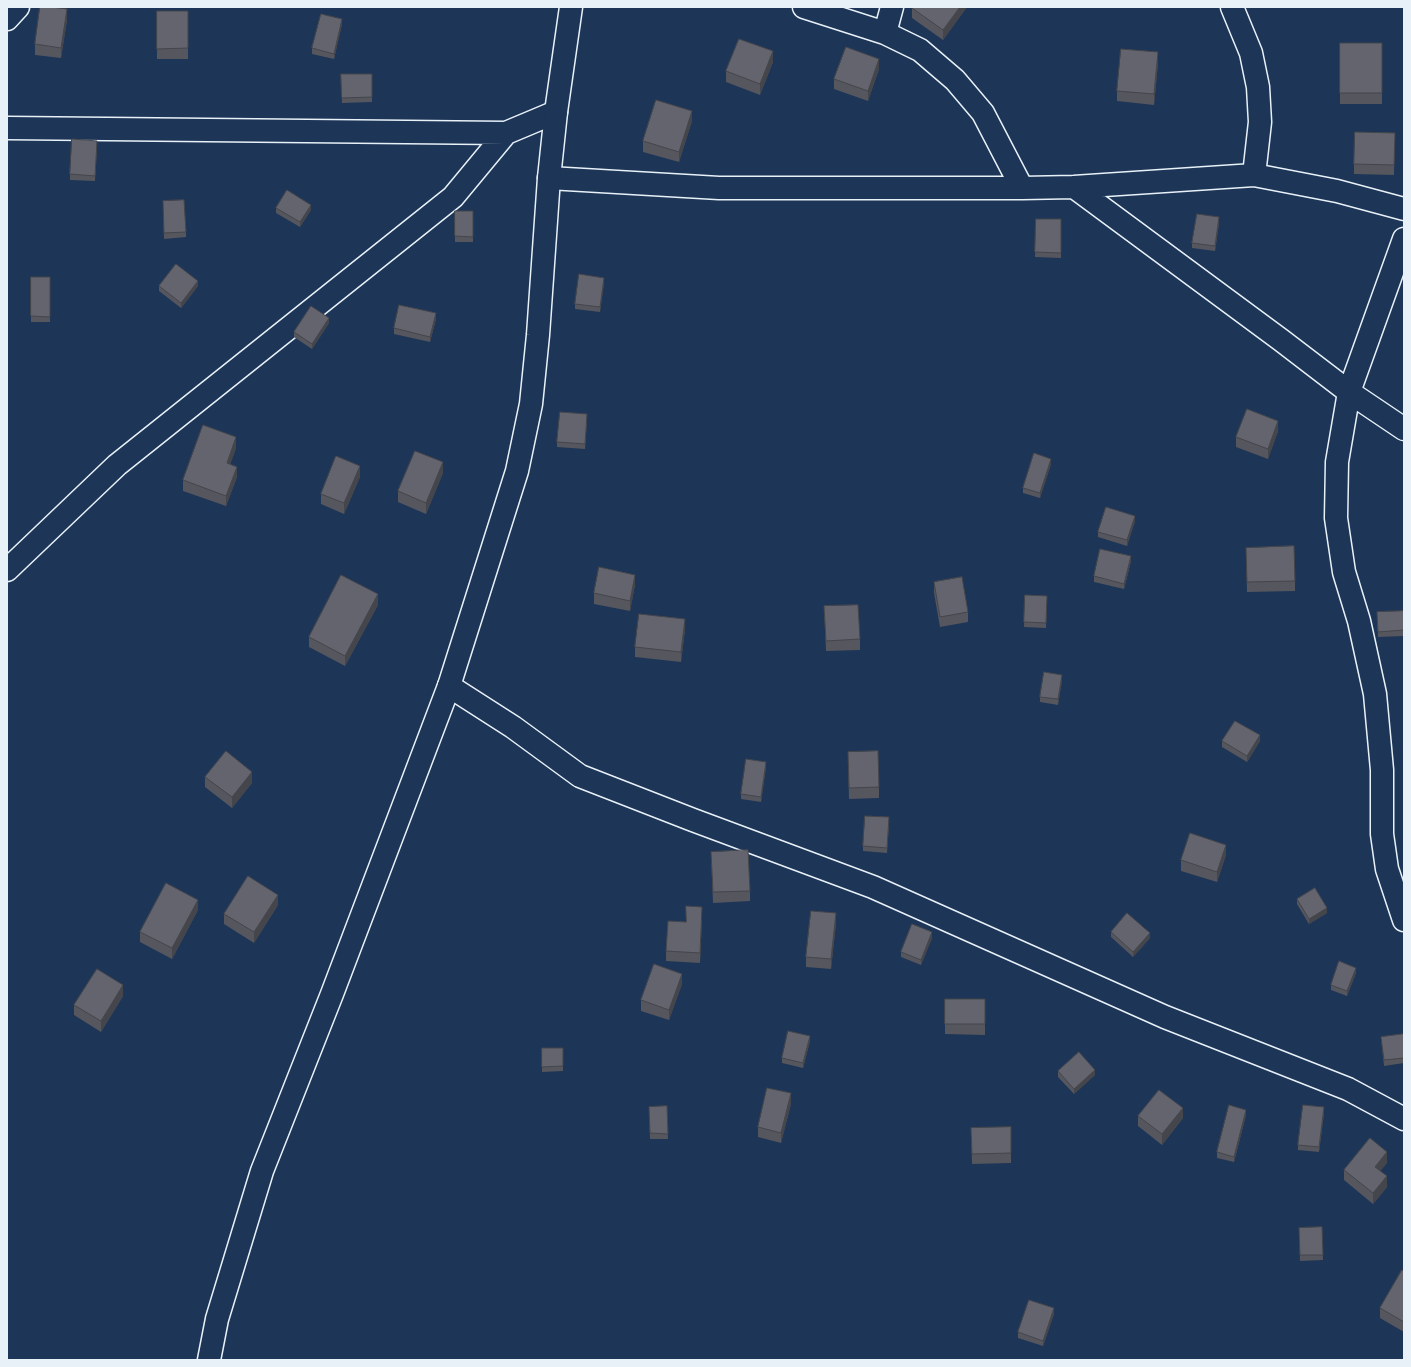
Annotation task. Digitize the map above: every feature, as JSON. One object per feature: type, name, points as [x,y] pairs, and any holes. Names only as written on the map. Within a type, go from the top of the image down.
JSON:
[{"type":"street","points":[[7,19],[18,7]]},
{"type":"street","points":[[209,1360],[217,1319],[262,1171],[332,994],[449,686],[517,471],[531,404],[556,112],[571,7]]},
{"type":"street","points":[[804,7],[885,33],[920,50],[955,80],[983,113],[1022,188]]},
{"type":"street","points":[[885,33],[892,7]]},
{"type":"street","points":[[1232,7],[1251,53],[1258,87],[1260,122],[1254,175]]},
{"type":"street","points":[[7,128],[506,133],[556,112]]},
{"type":"street","points":[[7,570],[117,466],[453,197],[506,133]]},
{"type":"street","points":[[550,178],[719,188],[1022,188],[1254,175],[1337,191],[1404,210]]},
{"type":"street","points":[[1074,186],[1349,392],[1404,429]]},
{"type":"street","points":[[1404,239],[1349,392],[1337,462],[1336,518],[1344,572],[1358,622],[1375,694],[1382,770],[1382,834],[1388,869],[1404,920]]},
{"type":"street","points":[[449,686],[513,726],[580,776],[873,887],[1165,1017],[1348,1089],[1404,1119]]},
{"type":"building","points":[[40,7],[67,9],[61,48],[35,44]]},
{"type":"building","points":[[912,7],[960,7],[943,30]]},
{"type":"building","points":[[157,11],[188,11],[188,48],[157,49]]},
{"type":"building","points":[[321,14],[342,19],[334,54],[312,48]]},
{"type":"building","points":[[739,39],[773,51],[760,84],[726,71]]},
{"type":"building","points":[[1340,43],[1382,43],[1382,93],[1340,93]]},
{"type":"building","points":[[846,47],[879,59],[868,91],[834,79]]},
{"type":"building","points":[[1121,49],[1158,52],[1154,94],[1117,91]]},
{"type":"building","points":[[341,74],[372,74],[372,97],[342,98]]},
{"type":"building","points":[[656,100],[692,111],[679,152],[643,141]]},
{"type":"building","points":[[1355,132],[1395,133],[1394,165],[1354,164]]},
{"type":"building","points":[[72,139],[97,141],[95,176],[70,174]]},
{"type":"building","points":[[287,190],[311,205],[300,222],[276,208]]},
{"type":"building","points":[[184,200],[186,232],[164,233],[163,201]]},
{"type":"building","points":[[455,211],[473,211],[473,237],[455,236]]},
{"type":"building","points":[[1197,214],[1219,217],[1215,246],[1192,243]]},
{"type":"building","points":[[1036,219],[1061,219],[1061,253],[1035,252]]},
{"type":"building","points":[[176,264],[198,281],[181,303],[159,286]]},
{"type":"building","points":[[579,274],[604,278],[600,307],[575,304]]},
{"type":"building","points":[[31,277],[50,277],[50,317],[31,316]]},
{"type":"building","points":[[399,305],[436,313],[430,337],[394,328]]},
{"type":"building","points":[[311,306],[329,318],[312,344],[294,332]]},
{"type":"building","points":[[1247,409],[1278,421],[1268,449],[1236,437]]},
{"type":"building","points":[[560,412],[587,414],[585,444],[557,442]]},
{"type":"building","points":[[203,425],[236,437],[227,463],[237,467],[226,496],[183,480]]},
{"type":"building","points":[[415,451],[443,462],[426,503],[398,491]]},
{"type":"building","points":[[1034,453],[1051,459],[1040,493],[1023,488]]},
{"type":"building","points":[[336,456],[360,466],[344,503],[321,494]]},
{"type":"building","points":[[1106,507],[1135,516],[1127,540],[1098,532]]},
{"type":"building","points":[[1294,546],[1295,581],[1247,582],[1246,548]]},
{"type":"building","points":[[1100,549],[1131,556],[1124,584],[1094,576]]},
{"type":"building","points":[[599,567],[635,575],[630,601],[594,593]]},
{"type":"building","points":[[341,575],[378,594],[345,656],[309,637]]},
{"type":"building","points":[[962,577],[968,612],[940,617],[934,582]]},
{"type":"building","points":[[1025,595],[1047,596],[1046,623],[1024,622]]},
{"type":"building","points":[[858,605],[860,639],[826,641],[824,606]]},
{"type":"building","points":[[1404,611],[1404,630],[1378,632],[1377,612]]},
{"type":"building","points":[[639,614],[685,619],[681,652],[635,647]]},
{"type":"building","points":[[1044,672],[1062,675],[1058,699],[1040,697]]},
{"type":"building","points":[[1235,721],[1260,735],[1247,756],[1222,741]]},
{"type":"building","points":[[226,751],[252,772],[232,797],[205,777]]},
{"type":"building","points":[[878,751],[879,787],[849,788],[848,752]]},
{"type":"building","points":[[746,759],[766,762],[761,797],[741,794]]},
{"type":"building","points":[[865,816],[889,817],[887,848],[863,846]]},
{"type":"building","points":[[1190,833],[1226,845],[1217,872],[1181,860]]},
{"type":"building","points":[[748,850],[750,891],[713,892],[711,852]]},
{"type":"building","points":[[248,876],[278,895],[254,932],[224,914]]},
{"type":"building","points":[[166,883],[198,900],[172,948],[140,932]]},
{"type":"building","points":[[1315,888],[1327,908],[1309,919],[1297,899]]},
{"type":"building","points":[[686,906],[702,907],[700,953],[666,951],[668,921],[686,922]]},
{"type":"building","points":[[811,911],[836,913],[831,959],[806,957]]},
{"type":"building","points":[[1127,913],[1150,933],[1133,952],[1111,932]]},
{"type":"building","points":[[912,924],[932,932],[921,960],[901,952]]},
{"type":"building","points":[[1339,961],[1356,968],[1347,991],[1331,985]]},
{"type":"building","points":[[654,964],[682,974],[669,1010],[641,1000]]},
{"type":"building","points":[[97,969],[123,985],[101,1021],[74,1005]]},
{"type":"building","points":[[945,999],[985,999],[985,1024],[945,1024]]},
{"type":"building","points":[[788,1031],[810,1036],[803,1063],[782,1058]]},
{"type":"building","points":[[1404,1034],[1404,1058],[1384,1060],[1381,1037]]},
{"type":"building","points":[[542,1048],[563,1048],[563,1066],[542,1067]]},
{"type":"building","points":[[1079,1052],[1095,1070],[1074,1089],[1058,1071]]},
{"type":"building","points":[[767,1088],[791,1093],[781,1133],[758,1127]]},
{"type":"building","points":[[1159,1090],[1183,1108],[1162,1134],[1138,1116]]},
{"type":"building","points":[[1229,1105],[1246,1110],[1234,1157],[1217,1152]]},
{"type":"building","points":[[1303,1105],[1324,1107],[1319,1147],[1298,1145]]},
{"type":"building","points":[[667,1106],[668,1134],[650,1133],[649,1107]]},
{"type":"building","points":[[1011,1127],[1011,1153],[972,1154],[971,1128]]},
{"type":"building","points":[[1370,1138],[1387,1152],[1375,1167],[1387,1176],[1373,1193],[1344,1170]]},
{"type":"building","points":[[1322,1227],[1323,1255],[1300,1255],[1299,1228]]},
{"type":"building","points":[[1402,1270],[1404,1271],[1404,1322],[1380,1308]]},
{"type":"building","points":[[1029,1300],[1054,1308],[1043,1341],[1018,1332]]}]
